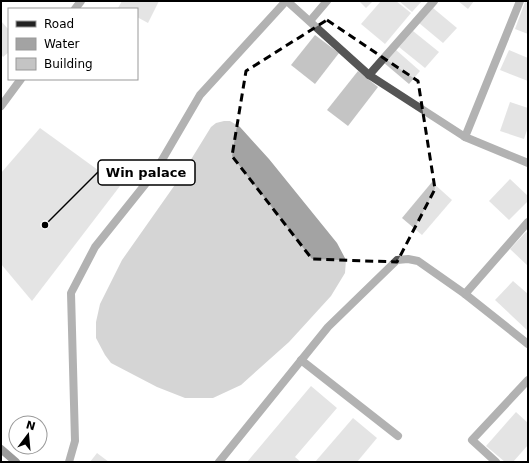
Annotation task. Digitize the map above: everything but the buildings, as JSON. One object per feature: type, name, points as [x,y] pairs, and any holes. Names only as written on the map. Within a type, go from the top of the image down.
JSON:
[{"type":"main road","points":[[1,449],[16,462]]},
{"type":"street","points":[[69,462],[75,441],[71,293],[95,247],[155,172],[200,95],[287,1],[369,75],[465,137],[528,163]]},
{"type":"street","points":[[310,21],[327,1]]},
{"type":"street","points":[[369,75],[434,1]]},
{"type":"street","points":[[465,137],[520,1]]},
{"type":"street","points":[[1,106],[21,80]]},
{"type":"street","points":[[466,294],[528,222]]},
{"type":"street","points":[[219,462],[328,327],[398,260],[408,259],[418,261],[466,294],[528,344]]},
{"type":"street","points":[[301,360],[398,436]]},
{"type":"street","points":[[496,462],[472,440],[528,380]]},
{"type":"highlighted area","points":[[327,20],[418,81],[435,189],[397,262],[312,259],[232,156],[246,71]]},
{"type":"water","points":[[230,121],[240,127],[269,159],[337,243],[346,260],[345,273],[331,296],[289,342],[241,385],[213,398],[185,398],[157,387],[111,363],[96,338],[96,322],[100,304],[122,260],[179,179],[211,127],[216,123]]},
{"type":"place","name":"Win palace","points":[[45,225]]}]
